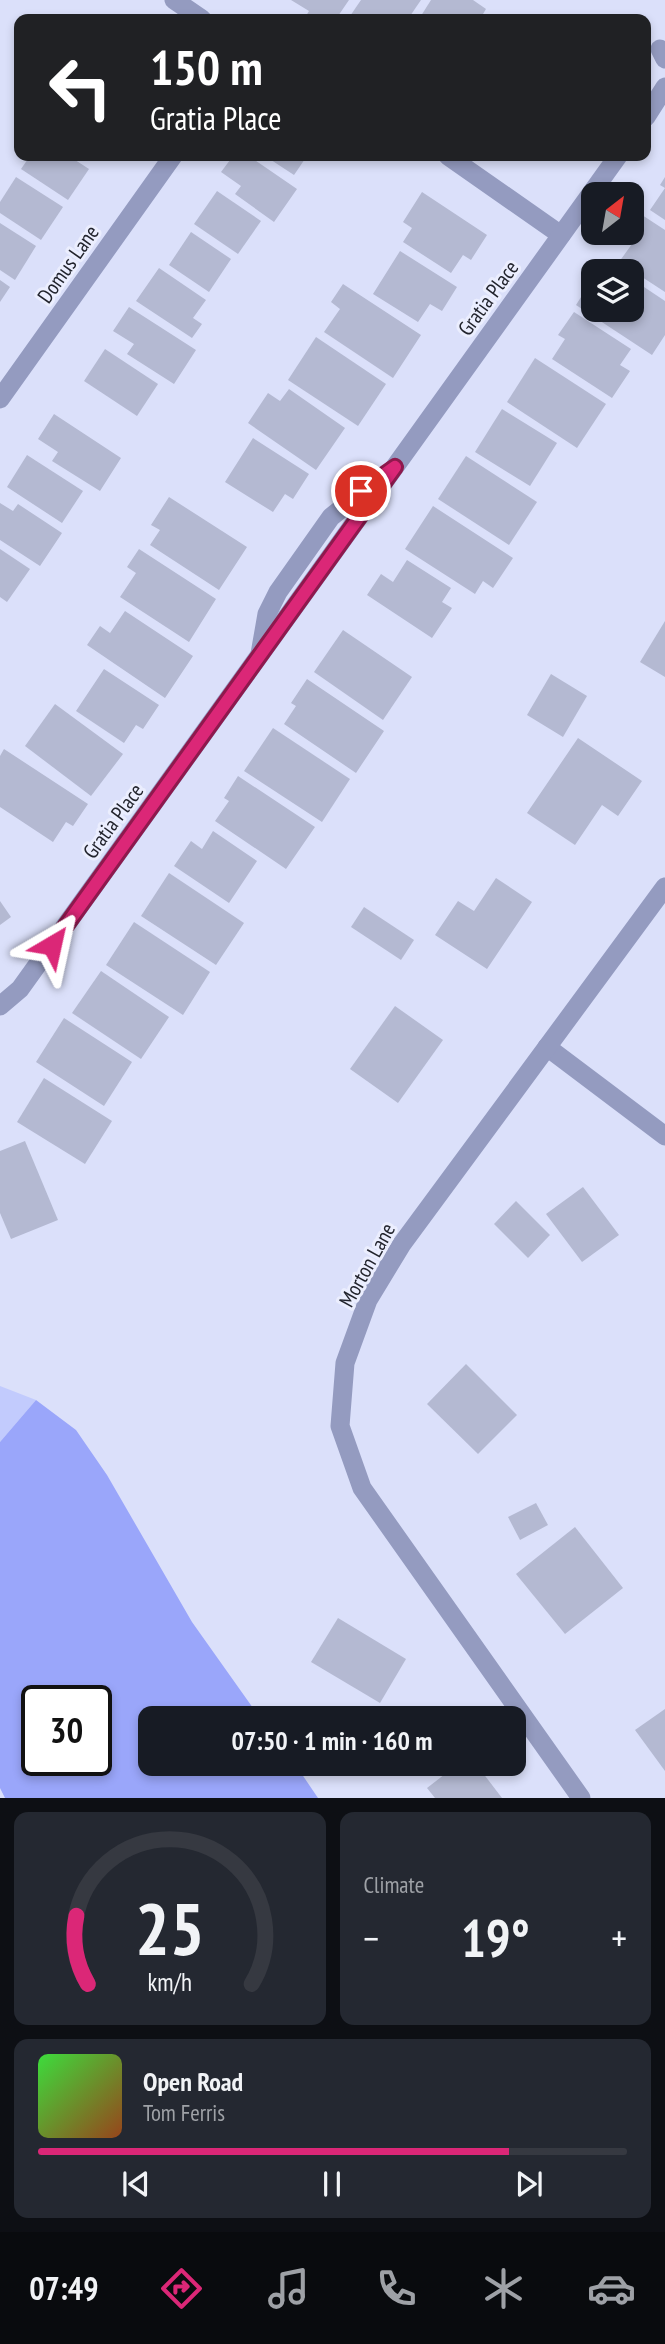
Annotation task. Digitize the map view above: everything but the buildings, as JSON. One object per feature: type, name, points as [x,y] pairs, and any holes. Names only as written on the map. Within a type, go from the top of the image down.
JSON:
[{"type":"street","points":[[174,0],[195,14]]},
{"type":"street","points":[[651,109],[665,87]]},
{"type":"street","name":"Domus Lane","points":[[0,399],[169,161]]},
{"type":"street","points":[[455,161],[561,235]]},
{"type":"street","name":"Gratia Place","points":[[0,1006],[20,989],[614,161]]},
{"type":"street","name":"Morton Lane","points":[[581,1798],[362,1489],[340,1426],[345,1363],[368,1300],[402,1244],[665,887]]},
{"type":"street","points":[[547,1047],[665,1136]]},
{"type":"shaded area","points":[[0,1386],[36,1400],[0,1442]]},
{"type":"water","points":[[36,1400],[76,1430],[107,1475],[192,1622],[252,1706],[138,1706],[138,1776],[303,1776],[318,1798],[5,1798],[0,1788],[0,1442]]},
{"type":"route","points":[[52,945],[395,467],[361,491]]}]
